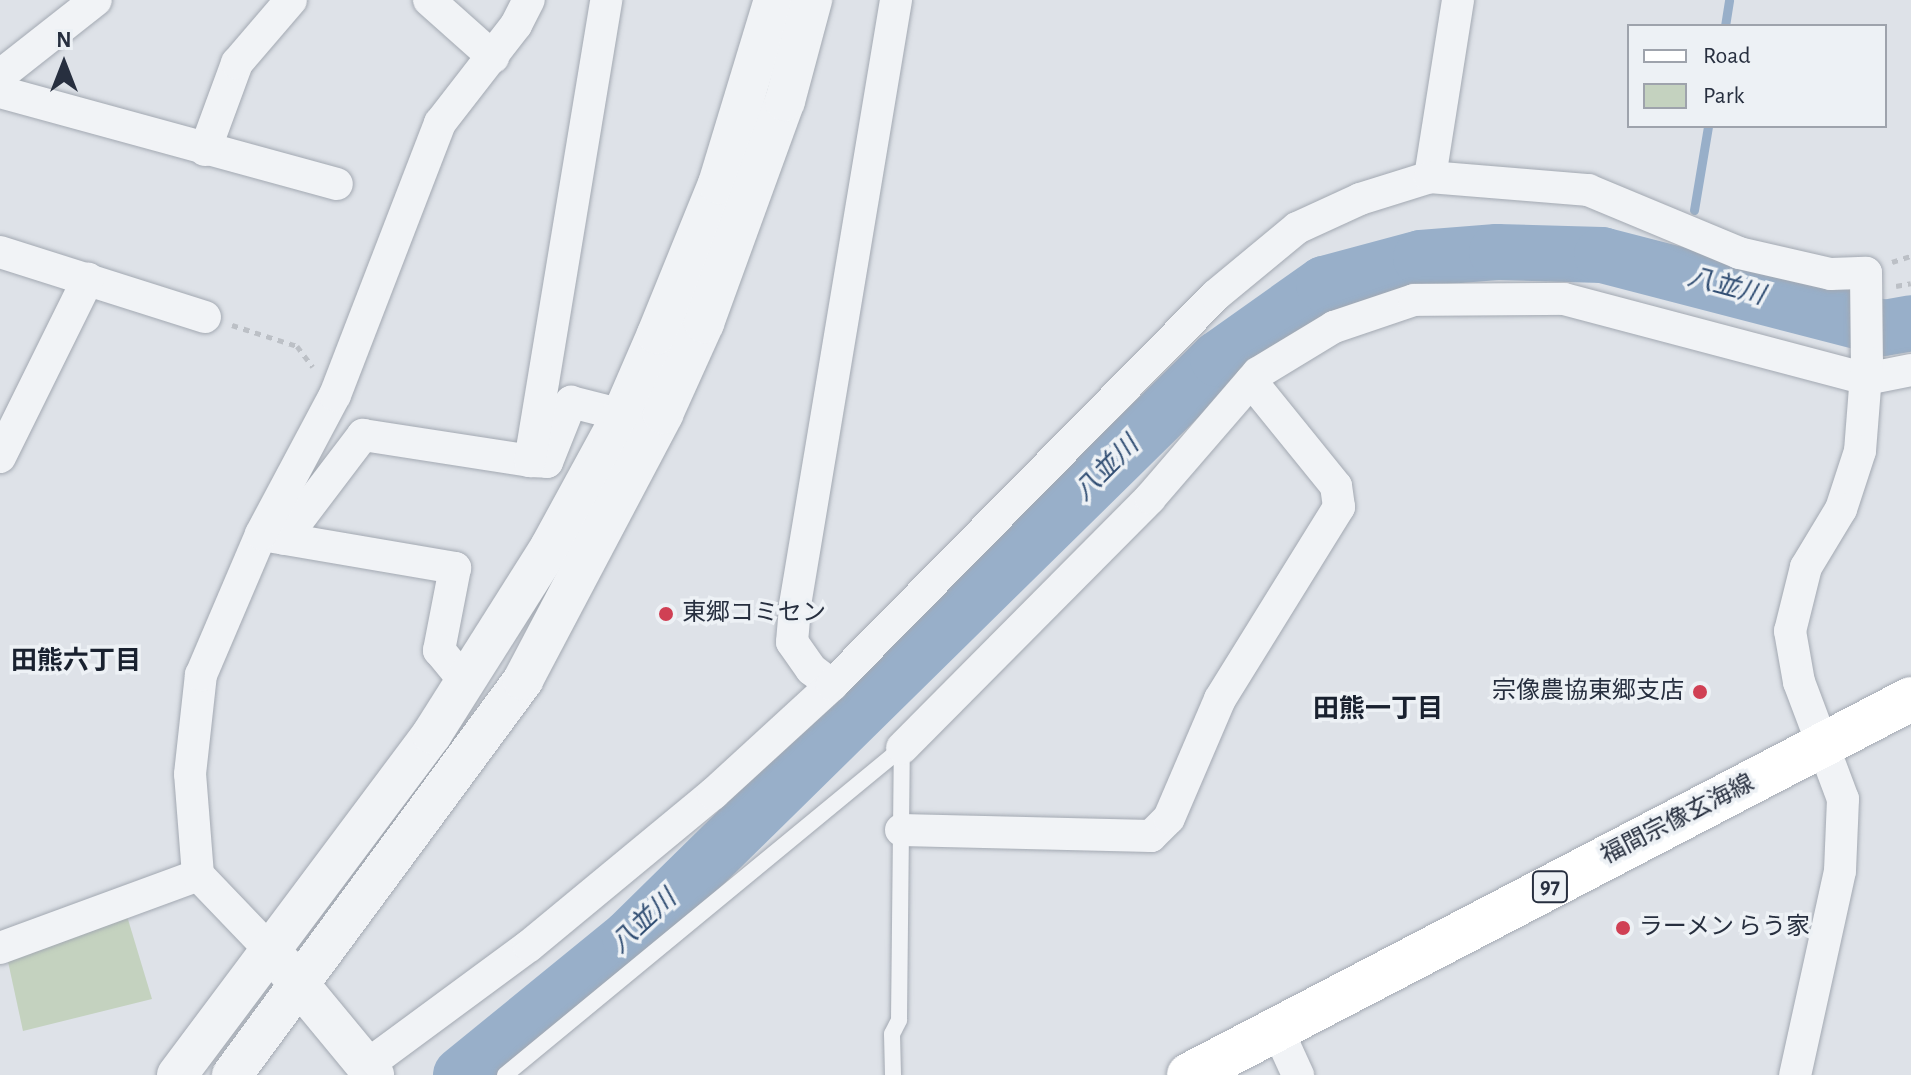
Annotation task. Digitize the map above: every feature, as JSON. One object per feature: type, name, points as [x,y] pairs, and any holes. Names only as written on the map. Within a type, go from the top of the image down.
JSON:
[{"type":"main road","name":"福間宗像玄海線","points":[[1189,1075],[1911,699]]},
{"type":"street","points":[[3,81],[96,0]]},
{"type":"street","points":[[205,150],[237,63],[291,0]]},
{"type":"street","points":[[429,0],[493,57]]},
{"type":"street","points":[[529,0],[493,57],[440,123],[335,395],[273,536],[201,675],[190,774],[198,875],[270,950],[370,1070],[529,946],[713,794],[832,685],[1216,295],[1297,228],[1360,199],[1430,177],[1588,190],[1739,253],[1831,274],[1866,273],[1866,371],[1860,451],[1841,509],[1806,567],[1790,631],[1799,682],[1825,744],[1843,799],[1840,871],[1795,1075]]},
{"type":"street","points":[[530,461],[606,0]]},
{"type":"street","points":[[177,1075],[467,684],[622,415],[718,184],[774,0]]},
{"type":"street","points":[[232,1075],[301,986],[523,680],[663,414],[749,201],[812,0]]},
{"type":"street","points":[[832,685],[811,669],[792,642],[795,605],[896,0]]},
{"type":"street","points":[[1430,177],[1458,0]]},
{"type":"street","points":[[3,81],[205,150],[337,184]]},
{"type":"street","points":[[0,252],[205,317]]},
{"type":"street","points":[[0,457],[88,279]]},
{"type":"street","points":[[902,748],[1150,498],[1251,381],[1296,346],[1334,327],[1414,300],[1473,296],[1564,299],[1866,371],[1911,370]]},
{"type":"street","points":[[901,830],[1151,836],[1169,818],[1220,699],[1339,507],[1336,486],[1251,381]]},
{"type":"street","points":[[273,536],[363,435],[547,462],[571,402],[622,415]]},
{"type":"street","points":[[273,536],[455,568],[439,650],[467,684]]},
{"type":"street","points":[[0,948],[198,875]]},
{"type":"street","points":[[1277,1029],[1298,1075]]},
{"type":"lane","points":[[893,1075],[892,1034],[899,1020],[902,748]]},
{"type":"lane","points":[[505,1075],[902,748]]},
{"type":"path","points":[[205,317],[297,346],[335,395]]},
{"type":"green space","points":[[127,916],[152,999],[23,1031],[7,957]]},
{"type":"waterway","points":[[1725,24],[1729,0]]},
{"type":"waterway","points":[[1694,210],[1708,128]]},
{"type":"waterway","name":"八並川","points":[[461,1075],[630,937],[1218,359],[1324,284],[1421,258],[1497,252],[1602,255],[1884,328],[1911,323]]},
{"type":"place","name":"東郷コミセン","points":[[666,614]]},
{"type":"place","name":"宗像農協東郷支店","points":[[1700,692]]},
{"type":"place","name":"ラーメン らう家","points":[[1623,928]]},
{"type":"district","name":"田熊六丁目","points":[[76,662]]},
{"type":"district","name":"田熊一丁目","points":[[1378,710]]}]
